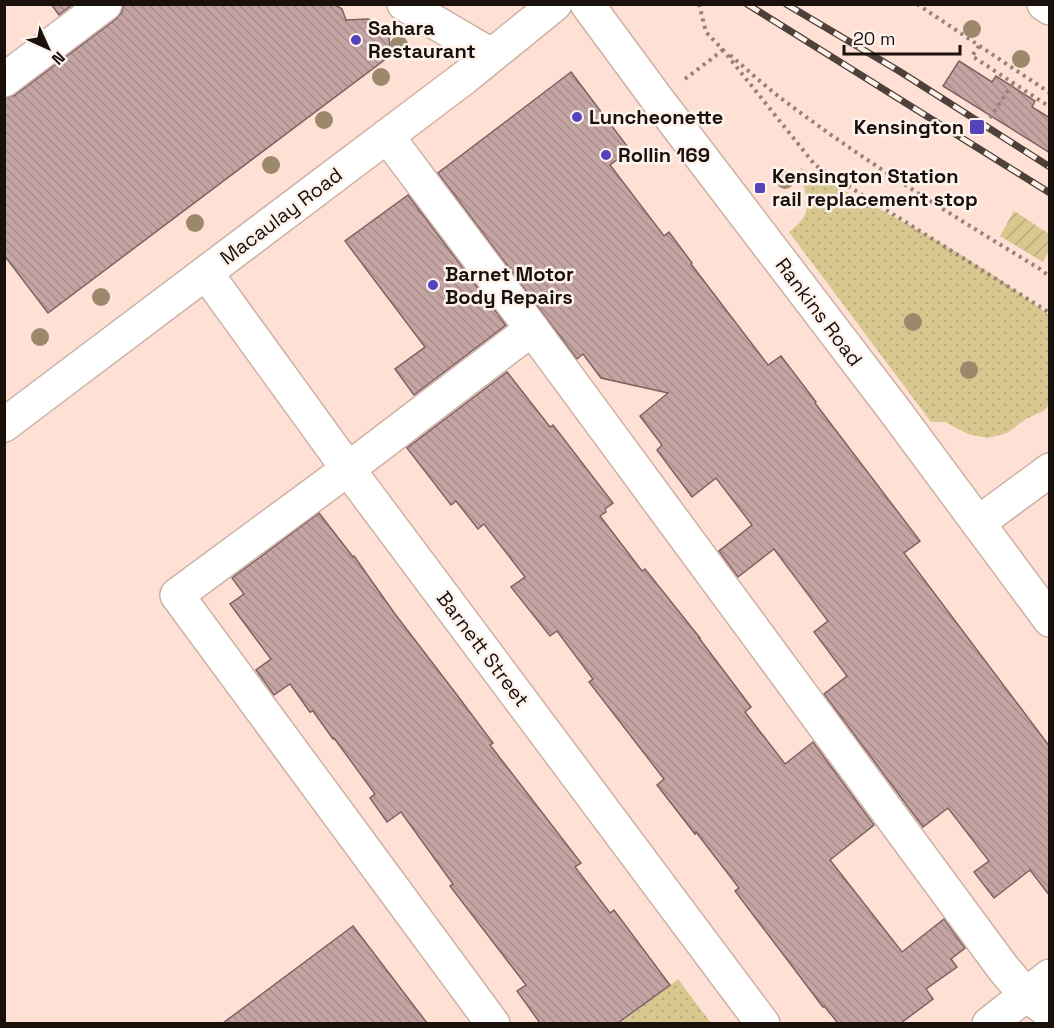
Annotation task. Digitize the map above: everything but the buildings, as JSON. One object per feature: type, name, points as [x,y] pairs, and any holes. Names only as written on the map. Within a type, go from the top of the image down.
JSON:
[{"type":"street","points":[[4,80],[105,4]]},
{"type":"street","points":[[404,4],[491,55]]},
{"type":"street","name":"Macaulay Road","points":[[4,425],[464,78],[555,4]]},
{"type":"street","name":"Rankins Road","points":[[587,4],[1050,620]]},
{"type":"street","points":[[1044,4],[1050,8]]},
{"type":"street","points":[[387,136],[1004,968],[1042,994],[989,1023]]},
{"type":"street","name":"Barnett Street","points":[[206,273],[348,469],[763,1023]]},
{"type":"street","points":[[493,1023],[177,595],[532,329]]},
{"type":"street","points":[[978,523],[1050,470]]},
{"type":"path","points":[[699,4],[706,32],[815,165],[1050,313]]},
{"type":"path","points":[[917,4],[1050,93]]},
{"type":"path","points":[[979,46],[972,56],[1050,107]]},
{"type":"path","points":[[685,79],[723,50]]},
{"type":"path","points":[[723,50],[788,104],[842,143],[938,207],[1050,277]]},
{"type":"path","points":[[990,118],[1013,83]]},
{"type":"shaded area","points":[[800,168],[897,218],[959,254],[1049,315],[1049,404],[1045,410],[1026,419],[1007,433],[988,438],[968,434],[945,422],[931,422],[789,232],[802,220],[807,206]]},
{"type":"shaded area","points":[[1014,211],[1049,234],[1049,251],[1043,262],[1000,236]]},
{"type":"shaded area","points":[[678,979],[711,1023],[619,1024]]},
{"type":"railway","points":[[747,4],[1050,193]]},
{"type":"railway","points":[[786,4],[899,71],[1050,167]]},
{"type":"place","name":"Sahara Restaurant","points":[[356,40]]},
{"type":"place","name":"Luncheonette","points":[[577,117]]},
{"type":"place","name":"Kensington","points":[[977,127]]},
{"type":"place","name":"Rollin 169","points":[[606,155]]},
{"type":"place","name":"Kensington Station rail replacement stop","points":[[760,188]]},
{"type":"place","name":"Barnet Motor Body Repairs","points":[[433,285]]}]
